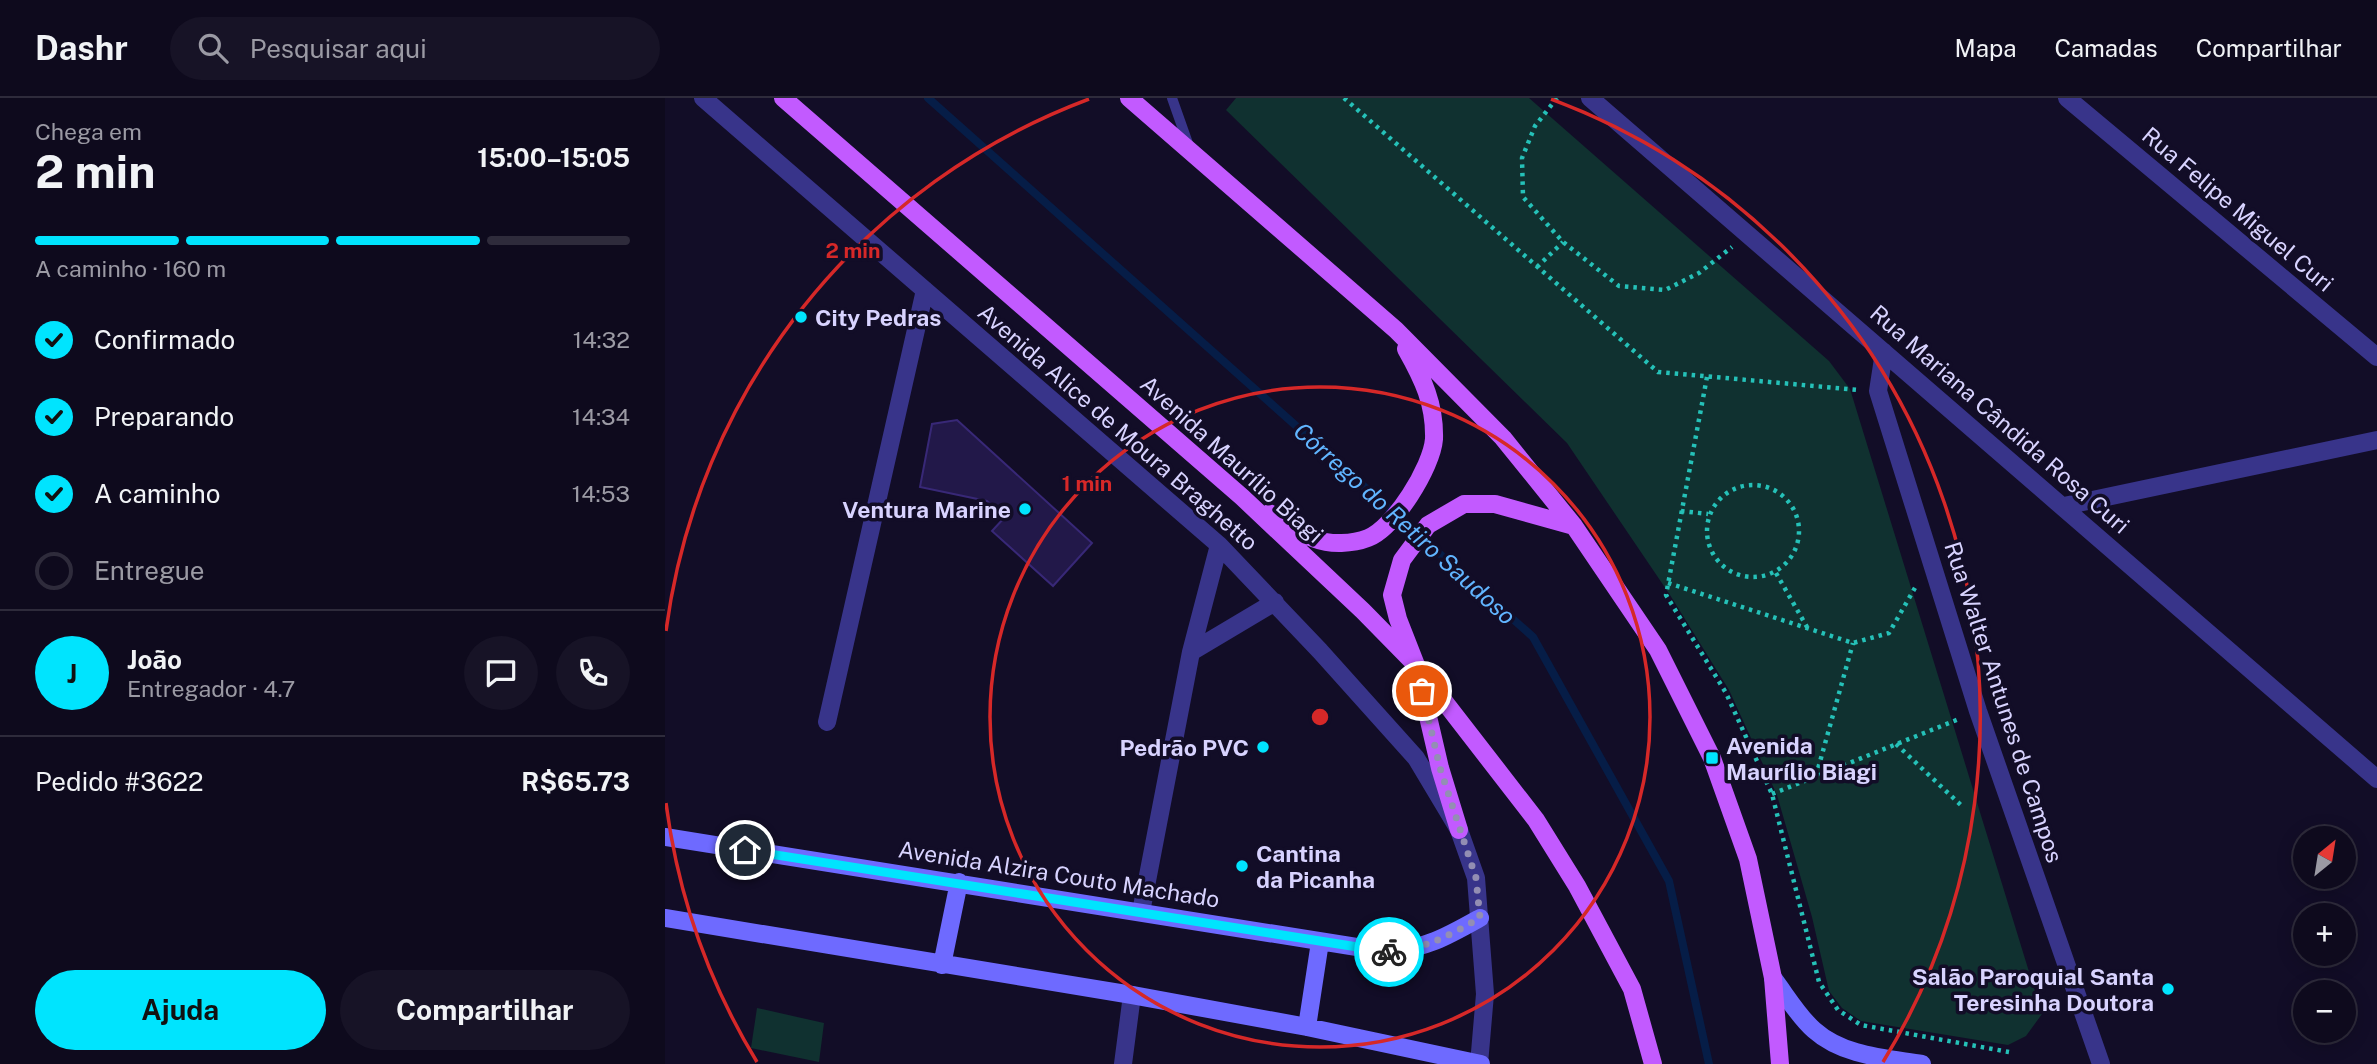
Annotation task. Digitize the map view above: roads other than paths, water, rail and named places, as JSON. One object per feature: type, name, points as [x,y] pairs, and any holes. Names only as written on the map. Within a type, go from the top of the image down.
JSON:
[{"type":"main road","name":"Avenida Maurílio Biagi","points":[[783,98],[1242,497],[1416,665],[1536,820],[1577,886],[1632,989],[1653,1064]]},
{"type":"main road","points":[[1129,98],[1396,330],[1503,438],[1574,526],[1658,650],[1712,758],[1748,859],[1773,978],[1780,1064]]},
{"type":"main road","points":[[1242,497],[1316,540],[1345,542],[1371,538],[1400,510],[1424,473],[1434,442],[1433,410],[1426,384],[1396,330]]},
{"type":"main road","points":[[1459,830],[1440,768],[1416,665],[1398,619],[1392,595],[1402,560],[1428,525],[1464,504],[1495,504],[1574,526]]},
{"type":"street","name":"Avenida Alice de Moura Braghetto","points":[[703,98],[1219,545],[1275,602],[1416,758],[1459,830]]},
{"type":"street","name":"Rua Mariana Cândida Rosa Curi","points":[[1590,98],[2377,779]]},
{"type":"street","name":"Rua Felipe Miguel Curi","points":[[2067,98],[2377,357]]},
{"type":"street","points":[[827,722],[925,290]]},
{"type":"street","name":"Rua Walter Antunes de Campos","points":[[1884,352],[1878,391],[1978,711],[2101,1064]]},
{"type":"street","points":[[2064,506],[2377,440]]},
{"type":"street","points":[[1141,912],[1191,652],[1219,545]]},
{"type":"street","points":[[1191,652],[1275,602]]},
{"type":"street","points":[[665,918],[1132,995],[1307,1027],[1480,1064],[1485,994],[1480,918],[1476,878],[1459,830]]},
{"type":"street","name":"Avenida Alzira Couto Machado","points":[[665,837],[1388,952],[1412,950],[1436,942],[1480,918]]},
{"type":"street","points":[[942,965],[959,882]]},
{"type":"street","points":[[1307,1027],[1320,942]]},
{"type":"street","points":[[1773,978],[1813,1029],[1827,1039],[1852,1052],[1922,1064]]},
{"type":"street","points":[[1123,1064],[1132,995]]},
{"type":"lane","points":[[1172,98],[1191,152]]},
{"type":"waterway","name":"Córrego do Retiro Saudoso","points":[[928,98],[1533,637],[1669,881],[1709,1064]]},
{"type":"place","name":"City Pedras","points":[[801,317]]},
{"type":"place","name":"Ventura Marine","points":[[1025,509]]},
{"type":"place","name":"Pedrão PVC","points":[[1263,747]]},
{"type":"place","name":"Avenida Maurílio Biagi","points":[[1712,758]]},
{"type":"place","name":"Cantina da Picanha","points":[[1242,866]]},
{"type":"place","name":"Salão Paroquial Santa Teresinha Doutora","points":[[2168,989]]}]
